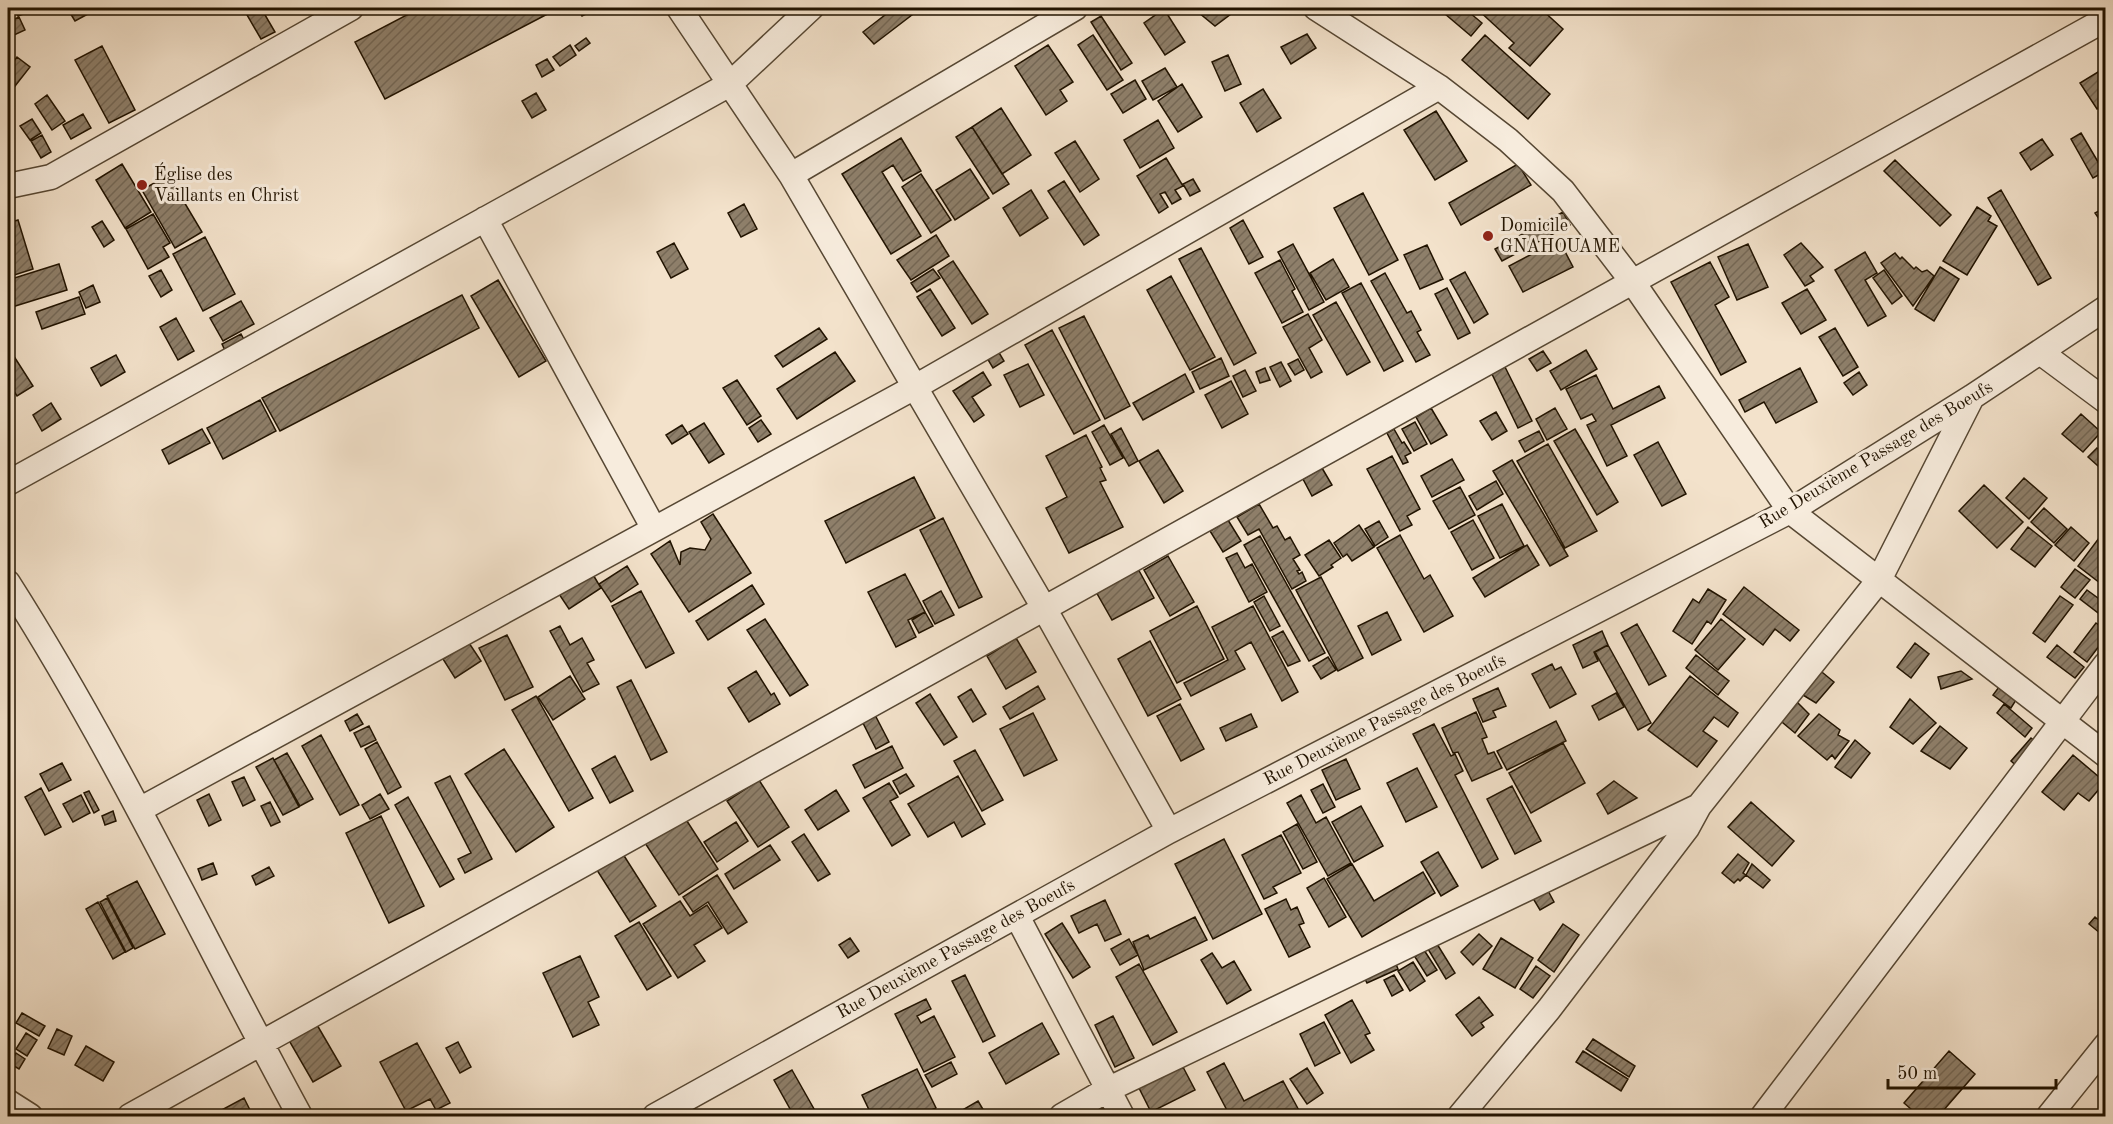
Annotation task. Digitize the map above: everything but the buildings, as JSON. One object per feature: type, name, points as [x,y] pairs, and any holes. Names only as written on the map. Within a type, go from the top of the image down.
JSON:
[{"type":"street","points":[[8,186],[51,177],[351,8]]},
{"type":"street","points":[[679,8],[791,175],[1044,608],[1169,831]]},
{"type":"street","points":[[8,483],[730,84],[811,8]]},
{"type":"street","points":[[791,175],[1047,15],[1075,8]]},
{"type":"street","points":[[1316,8],[1439,87],[1508,140],[1563,191],[1632,281],[1790,511],[2106,755]]},
{"type":"street","points":[[130,1116],[2106,19]]},
{"type":"street","points":[[139,810],[915,387],[1439,87]]},
{"type":"street","points":[[485,219],[654,529]]},
{"type":"street","name":"Rue Deuxième Passage des Boeufs","points":[[655,1116],[1169,831],[1790,511],[1972,397],[2106,308]]},
{"type":"street","points":[[2040,352],[2106,401]]},
{"type":"street","points":[[1460,1116],[1549,1008],[1687,828],[1699,806],[1879,580],[1972,397]]},
{"type":"street","points":[[8,583],[59,665],[139,810],[300,1116]]},
{"type":"street","points":[[1763,1116],[2106,664]]},
{"type":"street","points":[[1062,1116],[1107,1090],[1699,806]]},
{"type":"street","points":[[1017,916],[1122,1116]]},
{"type":"street","points":[[2049,1116],[2101,1059]]},
{"type":"street","points":[[8,1102],[30,1116]]},
{"type":"place","name":"Église des Vaillants en Christ","points":[[142,185]]},
{"type":"place","name":"Domicile GNAHOUAME","points":[[1488,236]]}]
